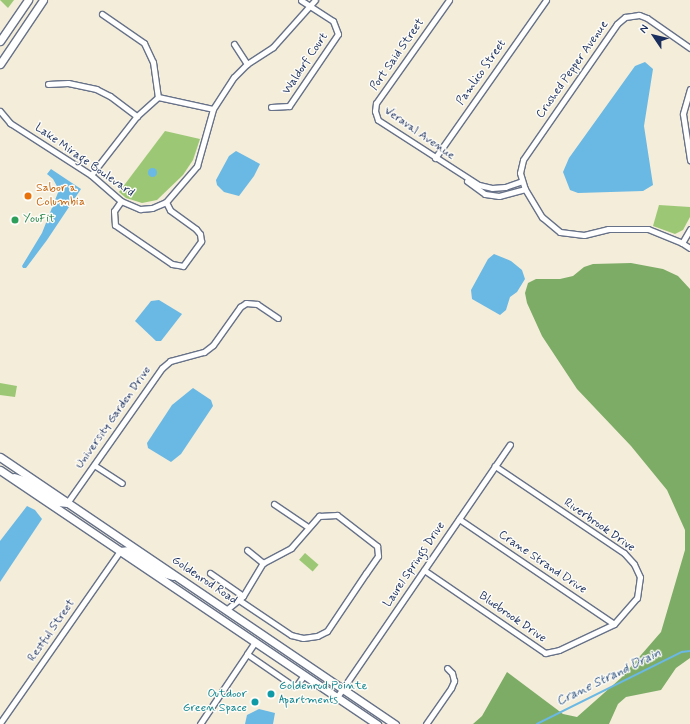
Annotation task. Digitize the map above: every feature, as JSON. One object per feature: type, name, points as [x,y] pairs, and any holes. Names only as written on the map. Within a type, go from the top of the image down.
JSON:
[{"type":"main road","points":[[0,41],[28,0]]},
{"type":"main road","points":[[0,64],[43,0]]},
{"type":"main road","name":"Goldenrod Road","points":[[0,457],[395,724]]},
{"type":"main road","name":"Goldenrod Road","points":[[0,470],[377,724]]},
{"type":"main road","points":[[6,474],[23,480],[58,502],[67,502]]},
{"type":"main road","points":[[120,551],[129,550],[163,573],[181,578]]},
{"type":"main road","points":[[168,583],[181,586],[216,610],[226,610]]},
{"type":"main road","points":[[352,707],[381,724]]},
{"type":"street","points":[[301,0],[308,5]]},
{"type":"street","points":[[121,201],[114,211],[115,225],[172,264],[183,266],[201,241],[200,234],[196,229],[170,210],[166,202],[197,166],[213,109],[234,77],[247,64],[273,47],[296,22],[308,5],[315,0]]},
{"type":"street","name":"Port Said Street","points":[[376,103],[449,0]]},
{"type":"street","name":"Pamlico Street","points":[[435,158],[546,0]]},
{"type":"street","name":"Waldorf Court","points":[[271,107],[290,106],[338,34],[333,21],[308,5]]},
{"type":"street","points":[[102,14],[144,43],[153,62],[158,97]]},
{"type":"street","name":"Crushed Pepper Avenue","points":[[522,181],[523,160],[617,24],[625,17],[639,15],[647,18],[690,48]]},
{"type":"street","points":[[234,44],[247,64]]},
{"type":"street","points":[[48,84],[68,83],[96,89],[110,96],[137,116]]},
{"type":"street","points":[[690,89],[683,114],[690,160]]},
{"type":"street","points":[[158,97],[213,109]]},
{"type":"street","points":[[91,175],[137,116],[158,97]]},
{"type":"street","name":"Veraval Avenue","points":[[376,103],[375,111],[378,120],[462,176],[485,194],[499,196],[525,189]]},
{"type":"street","name":"Lake Mirage Boulevard","points":[[0,113],[10,123],[91,175],[121,201],[140,209],[152,208],[166,202]]},
{"type":"street","name":"Veraval Avenue","points":[[462,176],[479,185],[492,188],[522,181]]},
{"type":"street","points":[[522,181],[525,189],[542,217],[560,232],[584,235],[608,229],[628,228],[648,230],[682,243],[690,248]]},
{"type":"street","points":[[682,243],[690,229]]},
{"type":"street","name":"University Garden Drive","points":[[67,502],[166,364],[204,352],[213,344],[240,307],[246,302],[257,304],[278,318]]},
{"type":"street","name":"Laurel Springs Drive","points":[[337,697],[510,444]]},
{"type":"street","points":[[94,465],[122,483]]},
{"type":"street","name":"Riverbrook Drive","points":[[495,466],[624,553],[634,564],[640,576],[637,598],[614,624]]},
{"type":"street","points":[[274,504],[308,527]]},
{"type":"street","points":[[210,574],[241,598],[248,606],[295,636],[310,638],[327,631],[376,559],[378,549],[375,544],[335,514],[319,516],[291,548],[263,563],[241,598],[226,610]]},
{"type":"street","name":"Crane Strand Drive","points":[[459,519],[614,624]]},
{"type":"street","points":[[247,550],[263,563]]},
{"type":"street","name":"Restful Street","points":[[0,723],[120,551]]},
{"type":"street","name":"Bluebrook Drive","points":[[424,570],[545,653],[559,650],[614,624]]},
{"type":"street","points":[[200,724],[255,642]]},
{"type":"street","points":[[246,654],[292,686],[297,685],[304,675]]},
{"type":"street","points":[[426,724],[451,688],[454,681],[452,673],[447,668]]},
{"type":"green space","points":[[0,0],[14,0],[8,8]]},
{"type":"green space","points":[[165,131],[200,139],[193,160],[183,175],[157,200],[142,203],[126,198],[119,192]]},
{"type":"green space","points":[[659,205],[690,207],[690,217],[683,230],[675,234],[653,226]]},
{"type":"green space","points":[[631,263],[663,269],[678,276],[690,289],[690,658],[676,668],[661,690],[626,697],[618,704],[609,724],[473,724],[482,716],[507,672],[563,714],[577,717],[621,678],[661,632],[685,550],[685,530],[667,490],[631,446],[577,389],[542,336],[527,303],[525,293],[528,283],[536,279],[560,279],[573,276],[584,267],[593,264]]},
{"type":"green space","points":[[0,383],[17,386],[15,397],[0,395]]},
{"type":"green space","points":[[305,553],[319,565],[313,572],[299,560]]},
{"type":"water","points":[[645,62],[653,69],[644,126],[653,185],[643,191],[578,193],[570,190],[563,172],[569,158],[635,66]]},
{"type":"water","points":[[236,151],[260,164],[254,176],[239,196],[224,192],[217,185],[216,180],[229,156]]},
{"type":"water","points":[[152,167],[157,172],[152,177],[147,172]]},
{"type":"water","points":[[51,169],[81,189],[47,240],[26,268],[23,268],[22,266],[42,233],[59,190],[53,179],[47,174]]},
{"type":"water","points":[[494,254],[511,261],[522,270],[525,279],[517,292],[510,297],[506,310],[500,315],[472,299],[471,290],[488,259]]},
{"type":"water","points":[[159,300],[182,314],[161,341],[156,341],[135,321],[151,301]]},
{"type":"water","points":[[193,388],[211,400],[213,406],[181,454],[171,462],[148,448],[147,443],[172,405]]},
{"type":"water","points":[[27,506],[35,510],[42,519],[0,582],[0,541]]},
{"type":"water","points":[[259,709],[275,713],[273,724],[245,724],[247,715]]},
{"type":"waterway","name":"Crane Strand Drain","points":[[537,724],[682,652],[690,651]]},
{"type":"place","name":"Sabor a Columbia","points":[[28,196]]},
{"type":"place","name":"YouFit","points":[[15,220]]},
{"type":"place","name":"Goldenrod Pointe Apartments","points":[[271,694]]},
{"type":"place","name":"Outdoor Green Space","points":[[255,702]]}]
